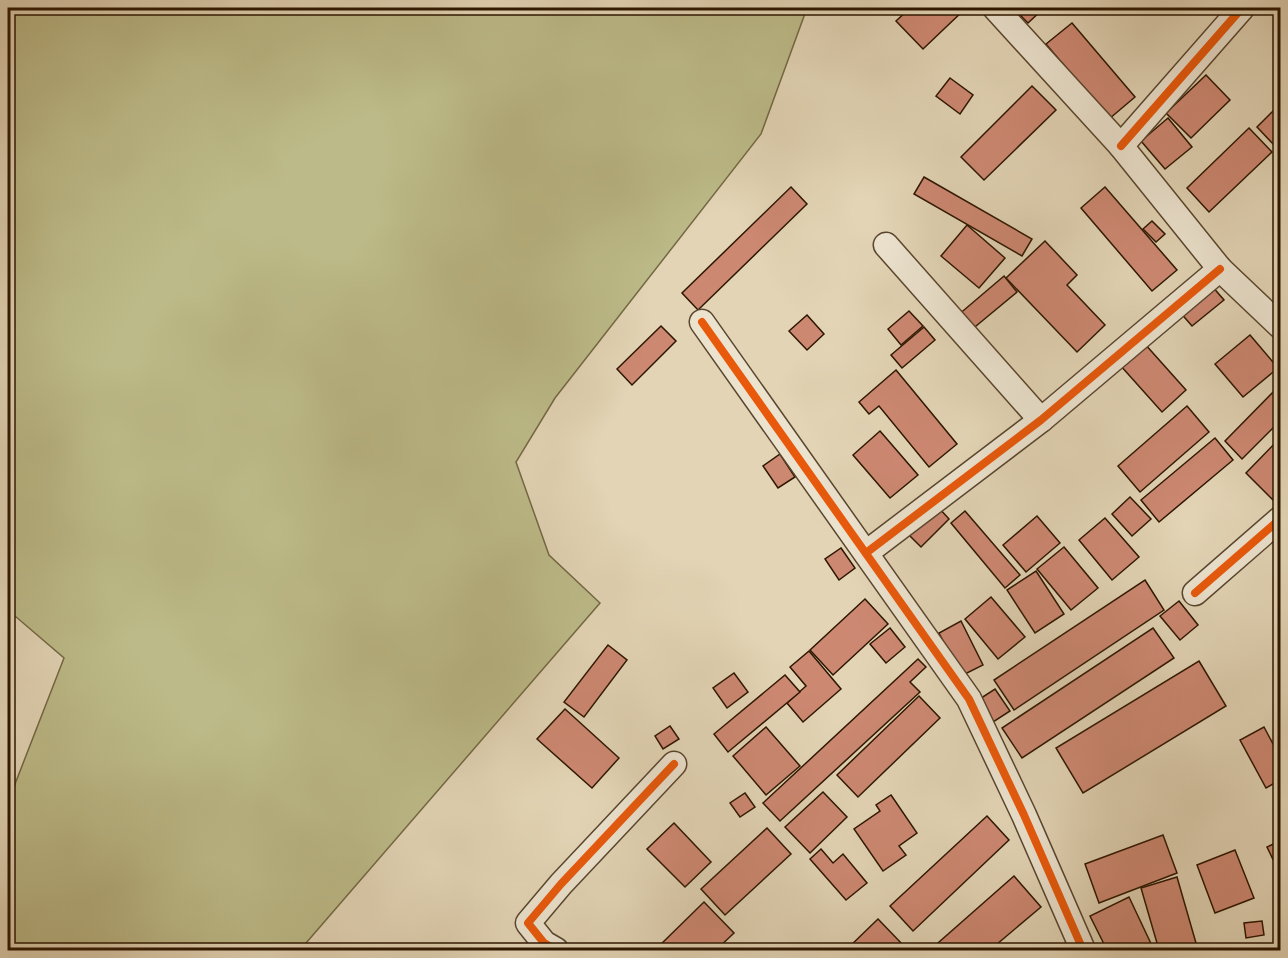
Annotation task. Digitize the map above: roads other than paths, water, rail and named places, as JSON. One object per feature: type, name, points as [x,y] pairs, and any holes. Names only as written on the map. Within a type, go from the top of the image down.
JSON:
[{"type":"street","points":[[995,8],[1121,146],[1220,269],[1278,321]]},
{"type":"street","points":[[1121,146],[1242,8]]},
{"type":"street","points":[[886,245],[1041,420]]},
{"type":"street","points":[[866,553],[1041,420],[1220,269]]},
{"type":"street","points":[[702,322],[969,699],[1024,815],[1083,951]]},
{"type":"street","points":[[1195,593],[1281,519]]},
{"type":"street","points":[[556,951],[544,943],[528,922],[675,764]]}]
